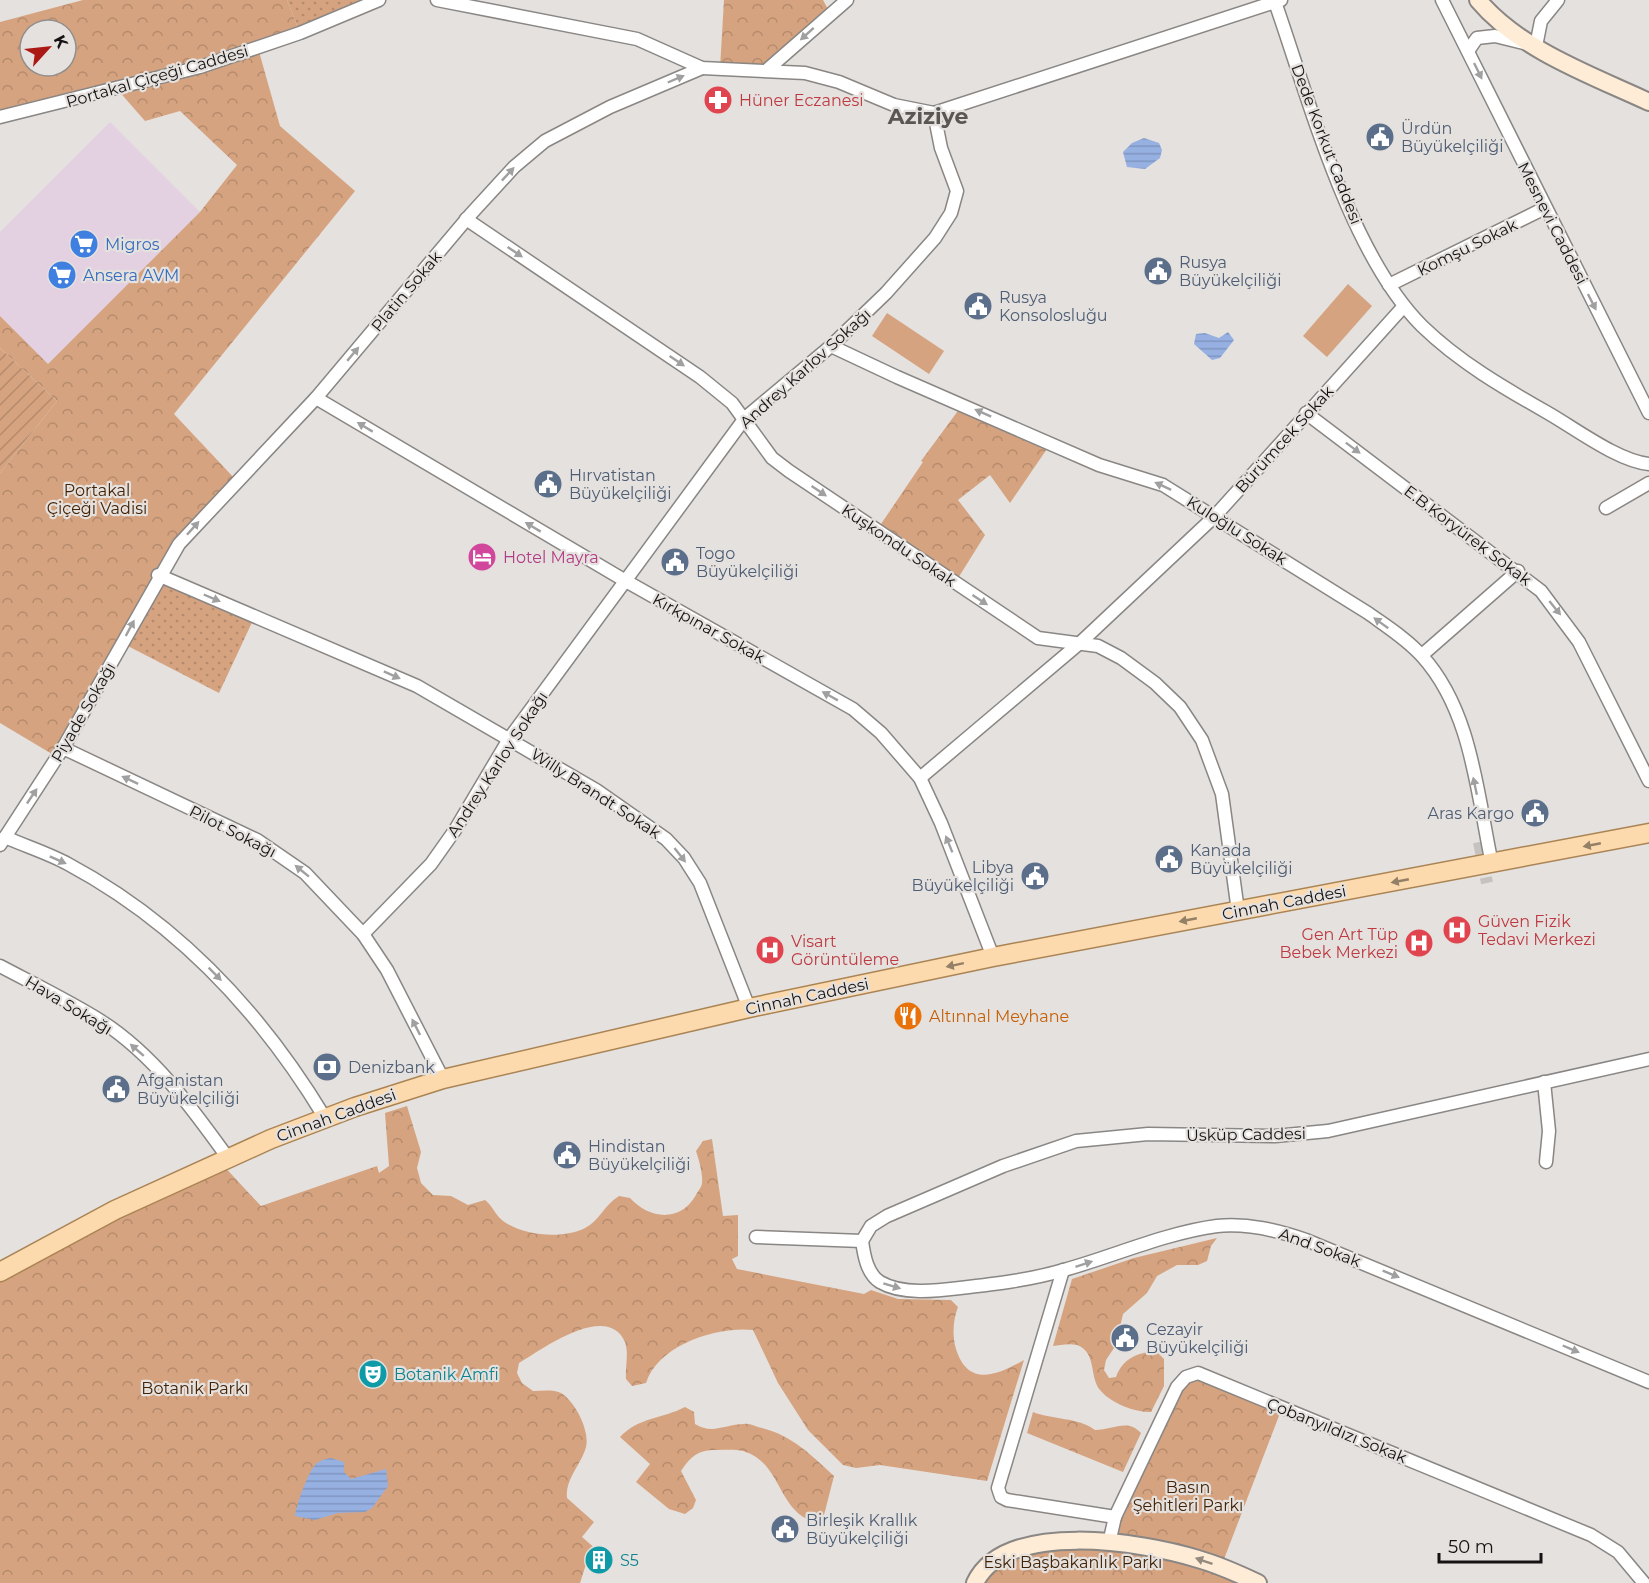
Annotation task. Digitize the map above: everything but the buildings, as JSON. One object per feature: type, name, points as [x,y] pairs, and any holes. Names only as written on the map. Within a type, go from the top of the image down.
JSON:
[{"type":"main road","points":[[1478,0],[1507,27],[1536,46],[1649,102]]},
{"type":"main road","name":"Cinnah Caddesi","points":[[0,1272],[75,1230],[228,1158],[325,1118],[443,1079],[749,1008],[993,957],[1649,833]]},
{"type":"main road","points":[[975,1583],[989,1562],[1019,1548],[1069,1540],[1108,1543],[1198,1558],[1258,1583]]},
{"type":"street","name":"Portakal Çiçeği Caddesi","points":[[0,117],[200,67],[300,33],[379,0]]},
{"type":"street","points":[[437,0],[637,39],[702,68],[768,69],[806,73],[839,82],[913,111],[934,113],[1278,1]]},
{"type":"street","points":[[768,69],[847,0]]},
{"type":"street","name":"Mesnevi Caddesi","points":[[1442,0],[1649,413]]},
{"type":"street","points":[[1468,51],[1477,38],[1487,35],[1536,46],[1541,21],[1558,0]]},
{"type":"street","name":"Dede Korkut Caddesi","points":[[1278,1],[1342,192],[1365,243],[1404,306],[1448,348],[1478,372],[1615,451],[1649,464]]},
{"type":"street","name":"Platin Sokak","points":[[158,575],[178,544],[316,398],[466,219],[514,167],[545,141],[610,107],[702,68]]},
{"type":"street","name":"Andrey Karlov Sokağı","points":[[363,934],[431,864],[455,830],[509,739],[745,418],[831,346],[915,261],[951,213],[957,190],[941,148],[934,113]]},
{"type":"street","name":"Komşu Sokak","points":[[1389,285],[1545,208]]},
{"type":"street","name":"Kuşkondu Sokak","points":[[466,219],[700,377],[732,403],[772,458],[955,584],[1038,638],[1098,646],[1121,658],[1155,683],[1180,707],[1202,740],[1222,794],[1238,911]]},
{"type":"street","name":"Bürümcek Sokak","points":[[920,778],[1081,642],[1215,516],[1404,306]]},
{"type":"street","name":"Kuloğlu Sokak","points":[[831,346],[1099,465],[1163,486],[1215,516],[1368,613],[1422,655],[1444,686],[1464,732],[1492,864]]},
{"type":"street","name":"Kırkpınar Sokak","points":[[316,398],[624,580],[853,709],[881,733],[920,778],[945,834],[993,957]]},
{"type":"street","name":"E.B.Koryürek Sokak","points":[[1306,413],[1518,571],[1540,591],[1579,642],[1649,781]]},
{"type":"street","points":[[1606,508],[1649,483]]},
{"type":"street","points":[[1422,655],[1518,571]]},
{"type":"street","name":"Willy Brandt Sokak","points":[[158,575],[417,686],[641,819],[675,848],[700,883],[749,1008]]},
{"type":"street","name":"Piyade Sokağı","points":[[2,841],[63,748],[158,575]]},
{"type":"street","name":"Pilot Sokağı","points":[[63,748],[257,840],[305,873],[363,934],[387,970],[443,1079]]},
{"type":"street","points":[[2,841],[65,862],[105,885],[172,933],[235,993],[264,1028],[297,1070],[325,1118]]},
{"type":"street","name":"Hava Sokağı","points":[[0,966],[102,1022],[139,1051],[198,1116],[228,1158]]},
{"type":"street","name":"Üsküp Caddesi","points":[[862,1241],[871,1226],[886,1216],[1003,1166],[1076,1141],[1148,1134],[1275,1136],[1318,1133],[1649,1059]]},
{"type":"street","points":[[1544,1082],[1549,1131],[1546,1162]]},
{"type":"street","name":"And Sokak","points":[[862,1241],[868,1267],[878,1281],[901,1288],[948,1290],[1013,1281],[1063,1270],[1129,1249],[1214,1227],[1259,1227],[1306,1240],[1649,1382]]},
{"type":"street","points":[[756,1237],[862,1241]]},
{"type":"street","points":[[1063,1270],[998,1488],[1001,1497],[1007,1500],[1115,1517]]},
{"type":"street","name":"Çobanyıldızı Sokak","points":[[1108,1543],[1115,1517],[1177,1387],[1186,1377],[1198,1373],[1591,1535],[1618,1552],[1644,1583]]},
{"type":"shaded area","points":[[110,122],[200,212],[48,364],[0,316],[0,232]]},
{"type":"green space","name":"Portakal Çiçeği Vadisi","points":[[83,0],[287,0],[300,33],[258,48],[280,126],[355,191],[174,414],[236,480],[178,544],[57,757],[0,723],[0,473],[57,401],[0,348],[0,316],[48,364],[200,212],[237,165],[180,111],[145,121],[117,89],[0,117],[0,22]]},
{"type":"green space","points":[[287,0],[379,0],[300,33]]},
{"type":"green space","points":[[724,0],[823,0],[830,13],[768,69],[720,68]]},
{"type":"green space","points":[[1348,284],[1372,306],[1327,357],[1303,336]]},
{"type":"green space","points":[[887,313],[944,351],[929,374],[872,336]]},
{"type":"green space","points":[[0,348],[57,401],[0,473]]},
{"type":"green space","points":[[963,404],[1051,443],[1010,503],[990,475],[958,500],[985,535],[955,583],[877,530],[923,462],[921,461]]},
{"type":"green space","points":[[158,575],[255,616],[219,693],[122,643]]},
{"type":"green space","name":"Botanik Parkı","points":[[407,1106],[421,1152],[417,1168],[421,1183],[433,1195],[451,1196],[468,1205],[485,1200],[500,1219],[511,1226],[531,1233],[554,1235],[576,1232],[590,1225],[619,1196],[630,1198],[655,1214],[673,1214],[682,1210],[702,1185],[696,1151],[703,1141],[712,1139],[723,1216],[738,1215],[738,1256],[732,1259],[737,1269],[864,1294],[871,1290],[898,1299],[951,1300],[958,1307],[954,1328],[956,1349],[961,1361],[968,1369],[984,1375],[993,1374],[1024,1360],[987,1481],[880,1465],[856,1468],[843,1465],[808,1430],[778,1383],[753,1330],[723,1331],[690,1341],[663,1358],[646,1383],[632,1386],[626,1379],[625,1342],[616,1331],[604,1326],[589,1327],[557,1340],[519,1363],[517,1373],[522,1383],[533,1391],[561,1393],[576,1409],[584,1425],[586,1447],[568,1485],[567,1498],[594,1522],[582,1537],[597,1550],[587,1561],[580,1583],[0,1583],[0,1272],[220,1162],[261,1206],[377,1166],[379,1173],[389,1166],[385,1113]]},
{"type":"green space","points":[[1217,1238],[1211,1246],[1207,1261],[1198,1265],[1177,1265],[1157,1276],[1147,1293],[1123,1314],[1116,1345],[1106,1360],[1104,1370],[1109,1378],[1116,1377],[1127,1361],[1143,1353],[1156,1351],[1164,1359],[1164,1386],[1151,1412],[1138,1411],[1124,1406],[1105,1395],[1097,1385],[1090,1359],[1083,1348],[1071,1344],[1053,1346],[1072,1279],[1134,1258]]},
{"type":"green space","name":"Basın Şehitleri Parkı","points":[[1191,1374],[1282,1408],[1221,1567],[1258,1583],[975,1583],[1000,1555],[1109,1543],[1115,1517]]},
{"type":"green space","points":[[685,1407],[694,1412],[695,1424],[701,1427],[713,1429],[737,1424],[751,1425],[783,1436],[809,1454],[834,1476],[823,1519],[819,1523],[796,1511],[775,1478],[758,1458],[736,1450],[712,1450],[692,1457],[681,1471],[696,1500],[693,1508],[685,1514],[669,1509],[636,1482],[650,1464],[620,1437],[627,1430],[643,1422]]},
{"type":"green space","points":[[1033,1412],[1081,1423],[1095,1430],[1125,1425],[1141,1433],[1123,1472],[1027,1433]]},
{"type":"water","points":[[1144,138],[1159,143],[1162,150],[1160,158],[1145,169],[1127,167],[1123,152],[1132,143]]},
{"type":"water","points":[[1228,332],[1234,340],[1220,358],[1212,360],[1194,344],[1196,334],[1205,333],[1219,338]]},
{"type":"water","points":[[331,1458],[344,1462],[344,1472],[351,1479],[386,1469],[388,1486],[372,1508],[365,1512],[338,1513],[315,1520],[295,1516],[310,1473],[317,1463]]},
{"type":"tunnel","points":[[1479,842],[1487,883]]},
{"type":"place","name":"Hüner Eczanesi","points":[[718,100]]},
{"type":"place","name":"Ürdün Büyükelçiliği","points":[[1380,137]]},
{"type":"place","name":"Migros","points":[[84,244]]},
{"type":"place","name":"Rusya Büyükelçiliği","points":[[1158,271]]},
{"type":"place","name":"Ansera AVM","points":[[62,275]]},
{"type":"place","name":"Rusya Konsolosluğu","points":[[978,306]]},
{"type":"place","name":"Hırvatistan Büyükelçiliği","points":[[548,484]]},
{"type":"place","name":"Hotel Mayra","points":[[482,557]]},
{"type":"place","name":"Togo Büyükelçiliği","points":[[675,562]]},
{"type":"place","name":"Aras Kargo","points":[[1535,813]]},
{"type":"place","name":"Kanada Büyükelçiliği","points":[[1169,859]]},
{"type":"place","name":"Libya Büyükelçiliği","points":[[1035,876]]},
{"type":"place","name":"Güven Fizik Tedavi Merkezi","points":[[1457,930]]},
{"type":"place","name":"Gen Art Tüp Bebek Merkezi","points":[[1419,943]]},
{"type":"place","name":"Visart Görüntüleme","points":[[770,950]]},
{"type":"place","name":"Altınnal Meyhane","points":[[908,1016]]},
{"type":"place","name":"Denizbank","points":[[327,1067]]},
{"type":"place","name":"Afganistan Büyükelçiliği","points":[[116,1089]]},
{"type":"place","name":"Hindistan Büyükelçiliği","points":[[567,1155]]},
{"type":"place","name":"Cezayir Büyükelçiliği","points":[[1125,1338]]},
{"type":"place","name":"Botanik Amfi","points":[[373,1374]]},
{"type":"place","name":"Birleşik Krallık Büyükelçiliği","points":[[785,1529]]},
{"type":"place","name":"S5","points":[[599,1560]]},
{"type":"district","name":"Aziziye","points":[[928,116]]},
{"type":"park label","name":"Eski Başbakanlık Parkı","points":[[1073,1562]]}]
